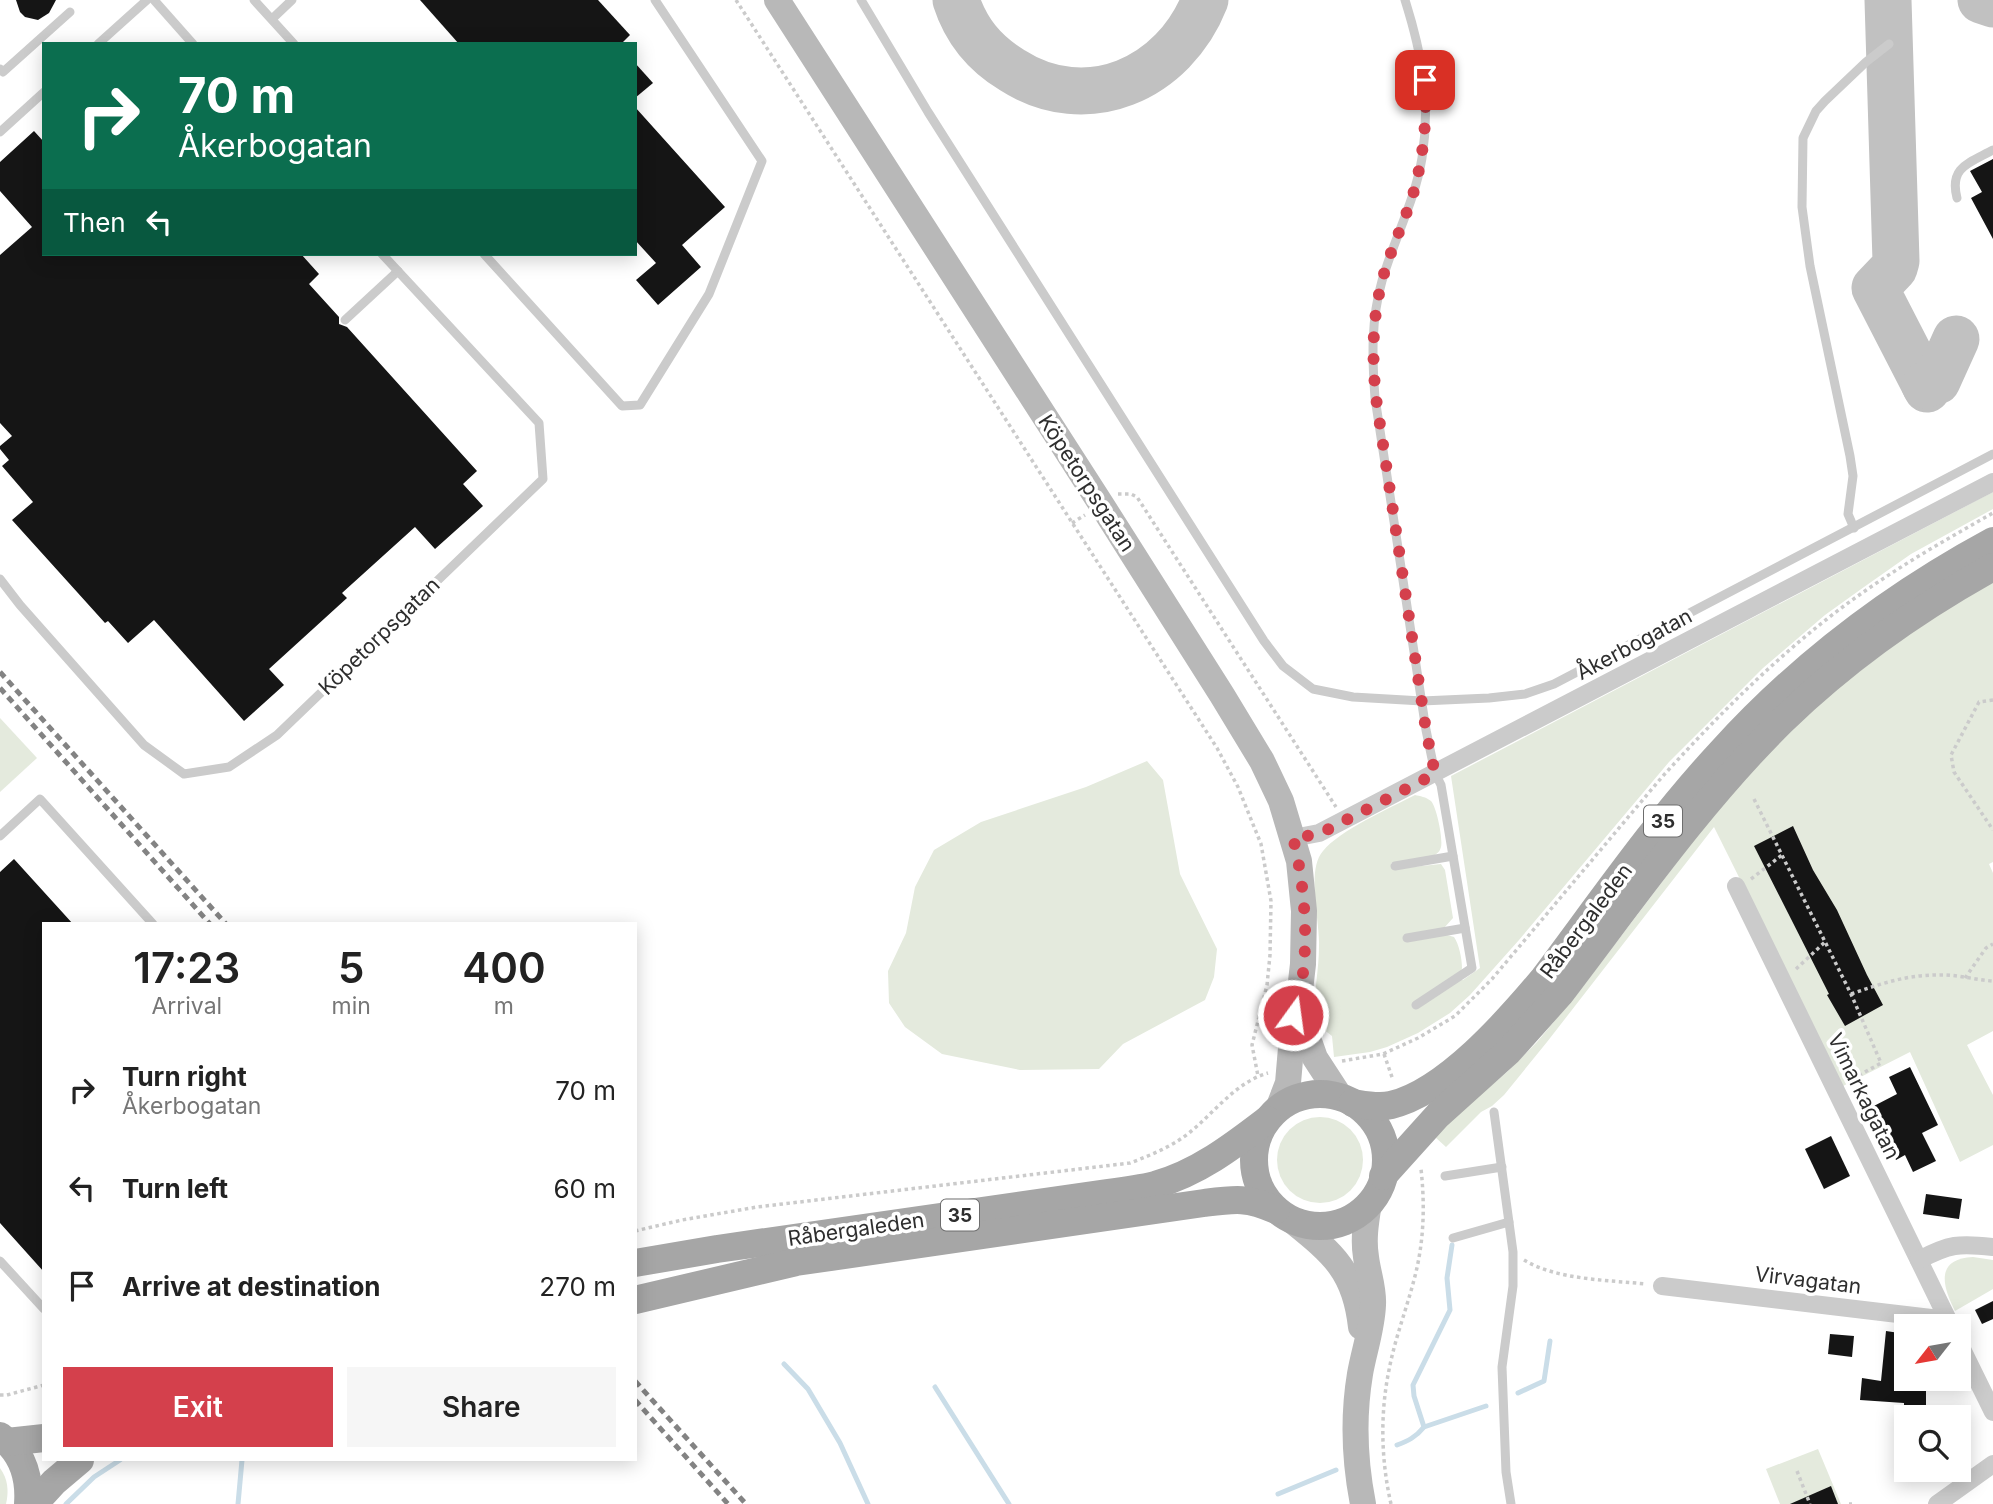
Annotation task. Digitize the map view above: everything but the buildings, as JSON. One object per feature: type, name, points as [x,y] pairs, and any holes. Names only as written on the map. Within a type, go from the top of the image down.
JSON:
[{"type":"main road","name":"Råbergaleden","points":[[1347,1101],[1379,1106],[1401,1102],[1429,1087],[1466,1060],[1494,1034],[1544,978],[1683,796],[1720,752],[1768,703],[1812,663],[1880,610],[1946,567],[1993,541]]},
{"type":"main road","name":"Råbergaleden","points":[[1383,1176],[1438,1115],[1480,1079],[1537,1022],[1700,811],[1783,721],[1826,682],[1902,623],[1993,567]]},
{"type":"main road","name":"35","points":[[1273,1115],[1292,1100],[1308,1096],[1325,1095],[1347,1101],[1369,1117],[1380,1135],[1385,1155],[1378,1191],[1369,1203],[1352,1217],[1332,1225],[1311,1225],[1283,1214]]},
{"type":"main road","name":"Råbergaleden","points":[[637,1264],[717,1249],[1157,1184],[1208,1162],[1273,1115]]},
{"type":"main road","points":[[1273,1115],[1258,1137],[1254,1167],[1259,1186],[1269,1203],[1283,1214]]},
{"type":"main road","name":"Råbergaleden","points":[[637,1300],[796,1262],[1204,1203],[1241,1199],[1259,1202],[1283,1214]]},
{"type":"main road","points":[[4,1439],[42,1438]]},
{"type":"main road","points":[[4,1439],[18,1455],[26,1470],[28,1504]]},
{"type":"main road","points":[[34,1504],[79,1461]]},
{"type":"street","name":"Köpetorpsgatan","points":[[777,0],[1223,695],[1262,761],[1281,801],[1299,862],[1304,911],[1299,999],[1302,1021],[1315,1058],[1347,1101]]},
{"type":"street","name":"Åkerbogatan","points":[[1293,838],[1319,834],[1993,482]]},
{"type":"street","name":"Vimarkagatan","points":[[1736,888],[1946,1314]]},
{"type":"street","name":"Köpetorpsgatan","points":[[1273,1115],[1288,1083],[1293,1015],[1299,999]]},
{"type":"street","points":[[1363,1504],[1356,1433],[1359,1378],[1373,1305],[1364,1230],[1369,1203]]},
{"type":"street","points":[[1283,1214],[1323,1246],[1340,1265],[1352,1285],[1359,1304],[1364,1352]]},
{"type":"street","points":[[1919,1260],[1950,1245],[1993,1247]]},
{"type":"street","name":"Virvagatan","points":[[1662,1286],[1894,1316]]},
{"type":"street","points":[[1971,1367],[1993,1412]]},
{"type":"street","points":[[1937,1504],[1993,1464]]},
{"type":"lane","points":[[100,42],[147,0]]},
{"type":"lane","points":[[154,0],[192,42]]},
{"type":"lane","points":[[254,0],[292,42]]},
{"type":"lane","points":[[272,19],[292,0]]},
{"type":"lane","points":[[486,256],[622,406],[640,405],[709,294],[762,161],[655,0]]},
{"type":"lane","points":[[861,0],[943,136],[1264,641],[1283,666],[1313,689],[1353,697],[1422,701],[1525,694],[1554,684],[1993,454]]},
{"type":"lane","points":[[1405,0],[1420,50],[1425,80],[1426,116],[1422,159],[1381,283],[1372,339],[1373,364],[1426,730],[1435,774],[1441,785],[1472,968],[1416,1005]]},
{"type":"lane","points":[[0,69],[3,72],[70,12]]},
{"type":"lane","points":[[1854,528],[1848,514],[1853,476],[1850,456],[1810,265],[1802,206],[1803,138],[1816,111],[1866,62],[1889,44]]},
{"type":"lane","points":[[0,132],[42,94]]},
{"type":"lane","points":[[1957,198],[1955,177],[1969,163],[1993,150]]},
{"type":"lane","name":"Köpetorpsgatan","points":[[0,579],[144,745],[184,774],[229,767],[276,735],[543,479],[539,423],[384,256]]},
{"type":"lane","points":[[345,320],[398,271]]},
{"type":"lane","points":[[0,835],[40,799],[151,922]]},
{"type":"lane","points":[[1395,866],[1453,856]]},
{"type":"lane","points":[[1407,938],[1465,928]]},
{"type":"lane","points":[[1494,1112],[1513,1252],[1513,1286],[1502,1367],[1506,1472],[1511,1504]]},
{"type":"lane","points":[[1445,1176],[1502,1167]]},
{"type":"lane","points":[[1453,1238],[1509,1222]]},
{"type":"lane","points":[[0,1261],[42,1307]]},
{"type":"path","points":[[637,1231],[757,1207],[1130,1163],[1153,1155],[1190,1132],[1228,1097],[1258,1076],[1252,1045],[1267,985],[1271,901],[1261,844],[1238,787],[1217,748],[736,0]]},
{"type":"path","points":[[1072,523],[1116,495],[1131,494],[1137,497],[1344,820]]},
{"type":"path","points":[[1993,700],[1979,702],[1951,755],[1954,772],[1993,830]]},
{"type":"path","points":[[1754,799],[1851,994],[1881,1063],[1835,1088]]},
{"type":"path","points":[[1736,888],[1782,855]]},
{"type":"path","points":[[1783,982],[1825,942]]},
{"type":"path","points":[[1965,978],[1986,948],[1993,944]]},
{"type":"path","points":[[1851,994],[1906,977],[1940,974],[1993,981]]},
{"type":"path","points":[[1383,1054],[1397,1092]]},
{"type":"path","points":[[1391,1504],[1382,1414],[1389,1369],[1420,1252],[1423,1229],[1420,1163]]},
{"type":"path","points":[[1513,1252],[1535,1266],[1576,1277],[1662,1286]]},
{"type":"path","points":[[0,1395],[42,1386]]},
{"type":"path","points":[[1797,1471],[1810,1504]]},
{"type":"shaded area","points":[[1993,492],[1993,509],[1911,554],[1825,615],[1763,668],[1669,762],[1519,940],[1470,995],[1450,1013],[1418,1033],[1387,1047],[1334,1057],[1332,1036],[1314,1022],[1319,946],[1315,870],[1323,851],[1331,843],[1366,820],[1415,795],[1431,801],[1440,831],[1439,851],[1434,856],[1391,863],[1393,869],[1441,864],[1445,870],[1453,918],[1444,928],[1404,936],[1405,942],[1447,935],[1454,937],[1461,956],[1463,980],[1480,968],[1451,776]]},
{"type":"shaded area","points":[[1993,580],[1993,862],[1989,864],[1993,873],[1993,1031],[1967,1045],[1993,1095],[1993,1145],[1960,1162],[1910,1052],[1843,1086],[1714,827],[1504,1095],[1481,1112],[1446,1147],[1435,1137],[1537,1042],[1578,993],[1709,820],[1765,756],[1827,696],[1931,617]]},
{"type":"shaded area","points":[[0,718],[37,758],[0,792]]},
{"type":"shaded area","points":[[1147,761],[1163,780],[1180,874],[1217,949],[1214,977],[1205,1000],[1123,1044],[1099,1069],[1020,1070],[942,1054],[905,1027],[889,1003],[888,971],[906,933],[915,887],[934,850],[981,822],[1086,787]]},
{"type":"shaded area","points":[[1320,1117],[1336,1121],[1350,1130],[1359,1144],[1363,1160],[1359,1176],[1350,1190],[1336,1199],[1320,1203],[1304,1199],[1290,1190],[1281,1176],[1277,1160],[1281,1144],[1290,1130],[1304,1121]]},
{"type":"shaded area","points":[[1973,1257],[1993,1260],[1993,1289],[1955,1311],[1945,1284],[1947,1269],[1952,1263]]},
{"type":"shaded area","points":[[1818,1449],[1841,1504],[1780,1504],[1766,1469]]},
{"type":"shaded area","points":[[0,1468],[7,1485],[6,1504],[0,1504]]},
{"type":"waterway","points":[[1424,1427],[1413,1385],[1450,1310],[1447,1278],[1452,1245]]},
{"type":"waterway","points":[[1518,1393],[1544,1381],[1550,1341]]},
{"type":"waterway","points":[[784,1364],[808,1389],[840,1443],[868,1504]]},
{"type":"waterway","points":[[935,1387],[1009,1504]]},
{"type":"waterway","points":[[1397,1445],[1412,1438],[1424,1427],[1486,1406]]},
{"type":"waterway","points":[[66,1504],[94,1477],[118,1461]]},
{"type":"waterway","points":[[238,1504],[242,1461]]},
{"type":"waterway","points":[[1278,1494],[1336,1470]]},
{"type":"taxiway","points":[[956,0],[965,22],[977,40],[993,56],[1012,70],[1041,84],[1069,90],[1098,90],[1125,83],[1150,70],[1172,51],[1191,28],[1205,0]]},
{"type":"taxiway","points":[[1888,0],[1896,261],[1894,268],[1875,288],[1927,389]]},
{"type":"taxiway","points":[[1981,0],[1993,4]]},
{"type":"taxiway","points":[[1925,385],[1937,381],[1956,339]]},
{"type":"railway","points":[[0,672],[224,922]]},
{"type":"railway","points":[[0,688],[208,922]]},
{"type":"railway","points":[[637,1383],[746,1504]]},
{"type":"railway","points":[[637,1402],[728,1504]]},
{"type":"route","points":[[1293,1015],[1299,999],[1304,933],[1299,862],[1293,838],[1319,834],[1435,774],[1376,398],[1372,339],[1381,283],[1422,159],[1427,106],[1425,80]]}]
